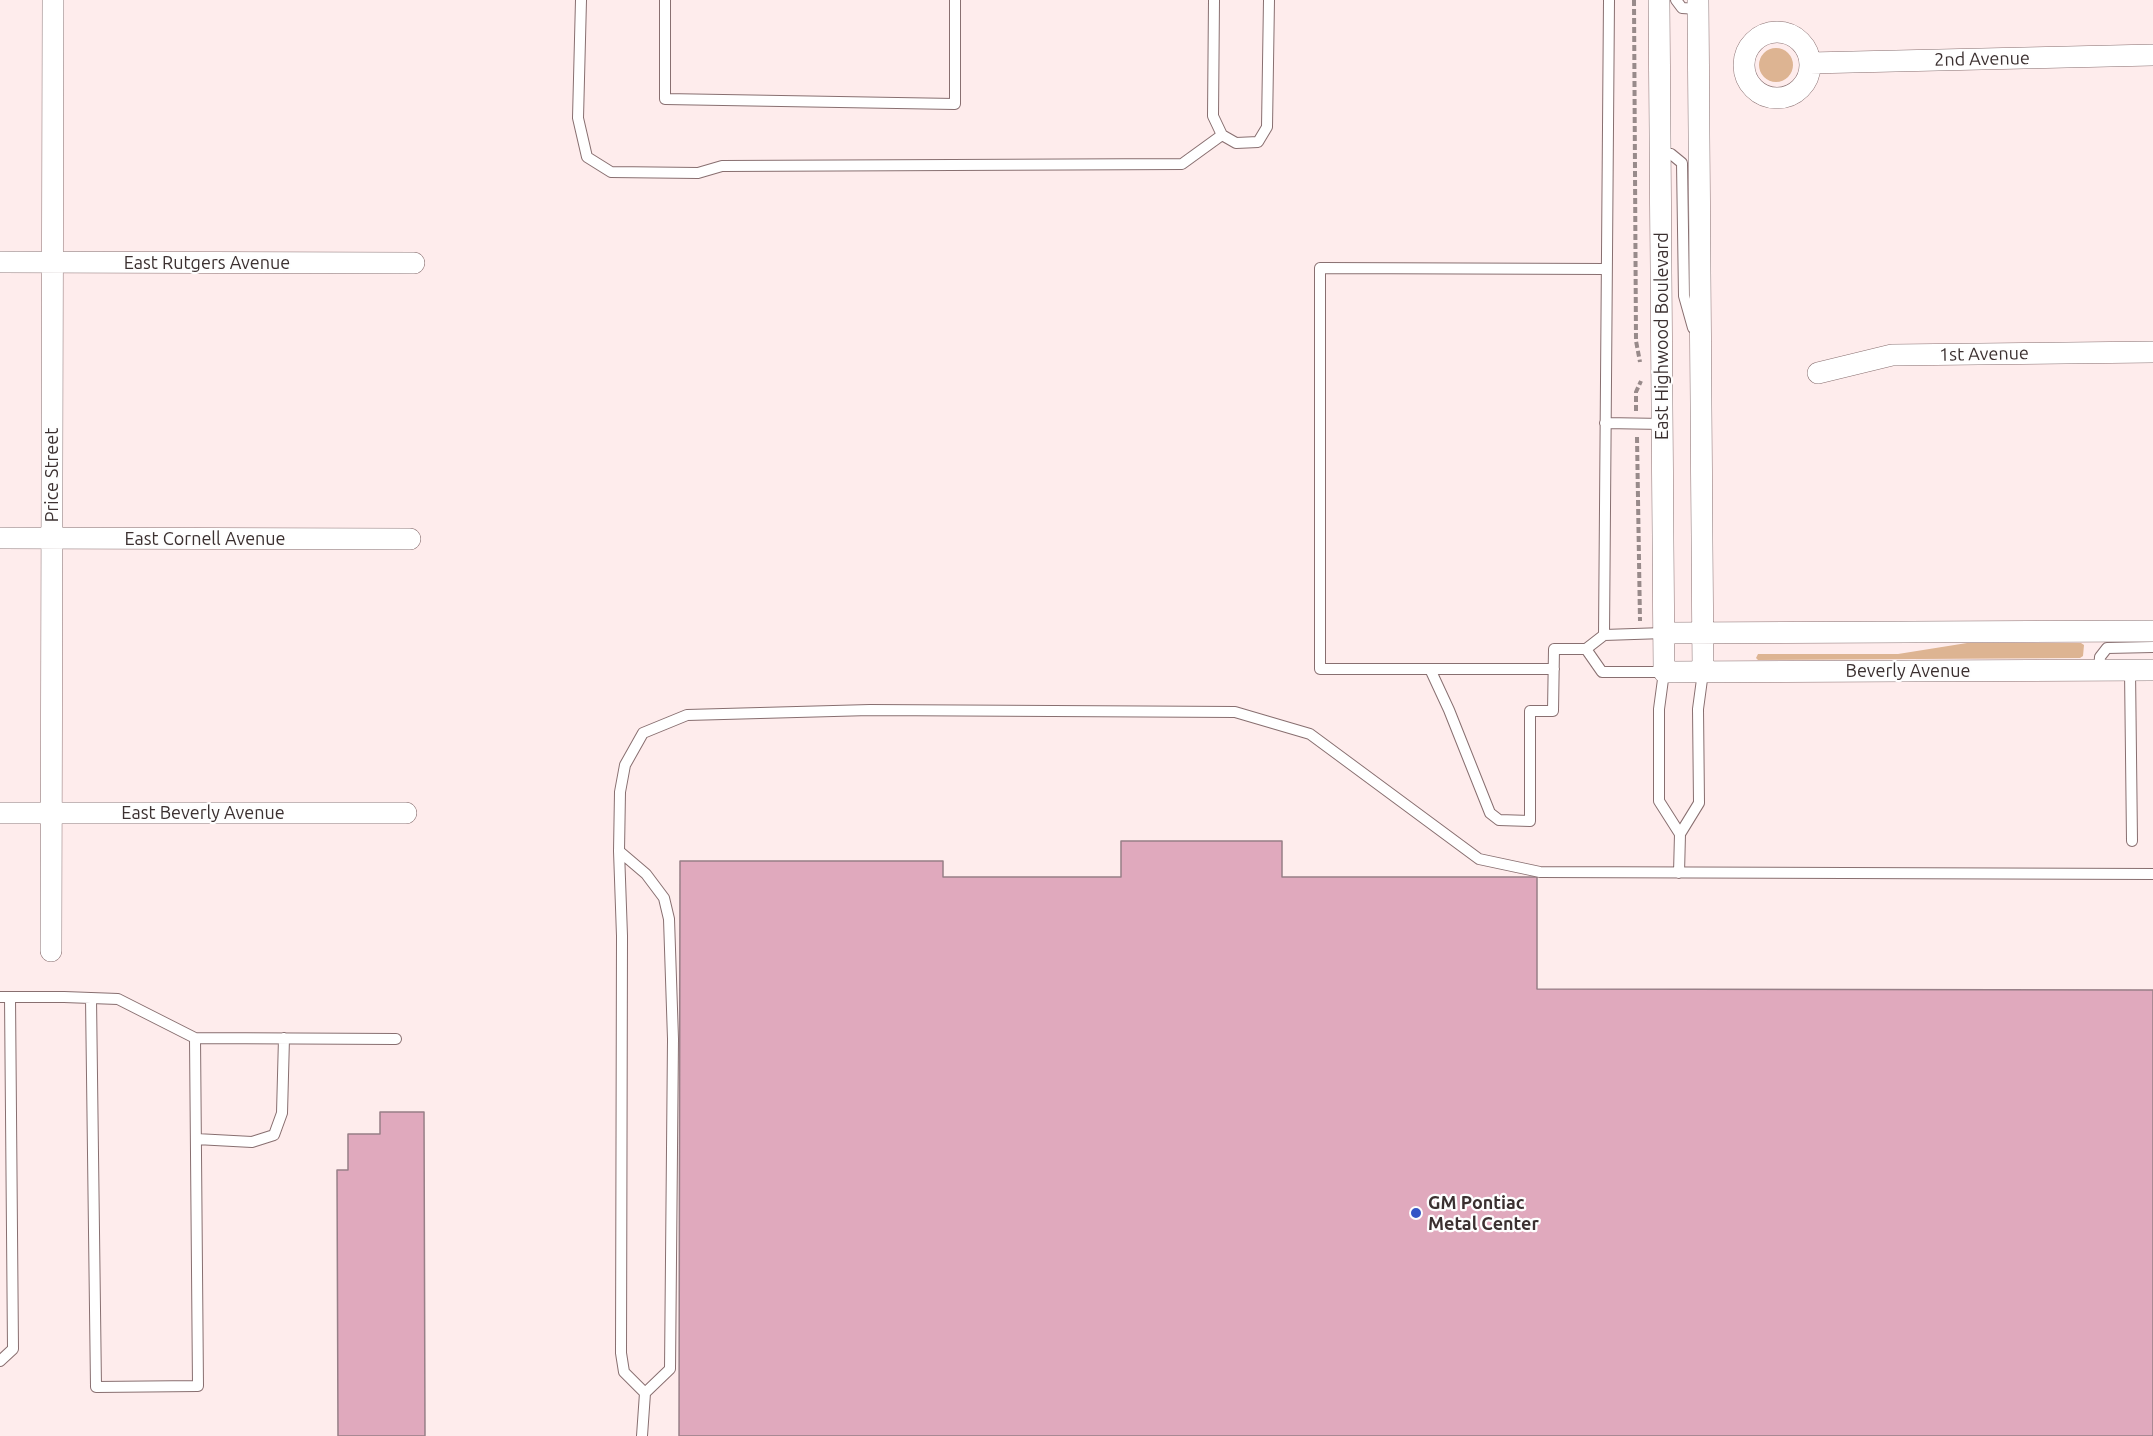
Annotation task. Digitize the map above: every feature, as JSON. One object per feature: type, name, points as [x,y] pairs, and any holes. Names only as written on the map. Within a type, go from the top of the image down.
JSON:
[{"type":"street","name":"Price Street","points":[[51,951],[53,0]]},
{"type":"street","name":"East Highwood Boulevard","points":[[1659,0],[1664,672]]},
{"type":"street","points":[[1698,5],[1703,672]]},
{"type":"street","name":"2nd Avenue","points":[[1810,63],[2153,55]]},
{"type":"street","name":"East Rutgers Avenue","points":[[0,262],[414,263]]},
{"type":"street","name":"1st Avenue","points":[[1818,373],[1892,355],[2153,352]]},
{"type":"street","name":"East Cornell Avenue","points":[[0,538],[410,539]]},
{"type":"street","points":[[1664,633],[2153,631]]},
{"type":"street","name":"Beverly Avenue","points":[[1664,672],[2153,670]]},
{"type":"street","name":"East Beverly Avenue","points":[[0,813],[406,813]]},
{"type":"lane","points":[[581,0],[578,118],[587,157],[611,172],[698,173],[722,166],[1182,164],[1222,135]]},
{"type":"lane","points":[[665,0],[665,99],[955,104],[955,0]]},
{"type":"lane","points":[[1214,0],[1213,116],[1222,135],[1236,143],[1258,142],[1267,127],[1269,0]]},
{"type":"lane","points":[[1604,635],[1609,0]]},
{"type":"lane","points":[[1676,0],[1682,8],[1698,5]]},
{"type":"lane","points":[[1660,153],[1676,156],[1682,163],[1684,296],[1701,361]]},
{"type":"lane","points":[[1554,669],[1320,669],[1320,268],[1606,268]]},
{"type":"lane","points":[[1605,423],[1662,424]]},
{"type":"lane","points":[[1430,669],[1490,813],[1499,820],[1530,821],[1530,711],[1553,711],[1554,649],[1586,649],[1604,635],[1664,633]]},
{"type":"lane","points":[[2099,670],[2100,657],[2107,648],[2153,647]]},
{"type":"lane","points":[[1586,649],[1602,672],[1664,672],[1659,709],[1659,801],[1680,834]]},
{"type":"lane","points":[[2130,670],[2132,841]]},
{"type":"lane","points":[[1679,873],[1680,834],[1699,803],[1698,709],[1703,672]]},
{"type":"lane","points":[[645,1393],[624,1372],[621,1353],[620,792],[624,765],[643,733],[687,715],[870,710],[1235,712],[1310,734],[1479,860],[1540,872],[2153,874]]},
{"type":"lane","points":[[619,851],[646,874],[664,898],[669,919],[673,1039],[670,1369],[645,1393],[642,1436]]},
{"type":"lane","points":[[0,1361],[13,1349],[5,997],[118,999],[195,1038],[396,1039]]},
{"type":"lane","points":[[91,998],[96,1387],[198,1386],[195,1038]]},
{"type":"lane","points":[[196,1139],[252,1142],[274,1135],[282,1113],[284,1038]]},
{"type":"path","points":[[1634,0],[1636,340],[1641,362],[1641,384],[1636,392],[1641,634]]},
{"type":"shaded area","points":[[1776,48],[1788,53],[1793,65],[1788,77],[1776,82],[1764,77],[1759,65],[1764,53]]},
{"type":"shaded area","points":[[1967,643],[2081,643],[2084,645],[2083,656],[2080,658],[1758,660],[1756,658],[1758,654],[1898,654]]},
{"type":"building","name":"GM Pontiac Metal Center","points":[[1121,841],[1282,841],[1282,877],[1537,877],[1537,989],[2153,990],[2153,1436],[679,1436],[680,861],[943,861],[943,877],[1121,877]]},
{"type":"building","points":[[380,1112],[424,1112],[425,1436],[338,1436],[337,1170],[348,1170],[348,1134],[380,1134]]},
{"type":"place","name":"GM Pontiac Metal Center","points":[[1416,1213]]}]
